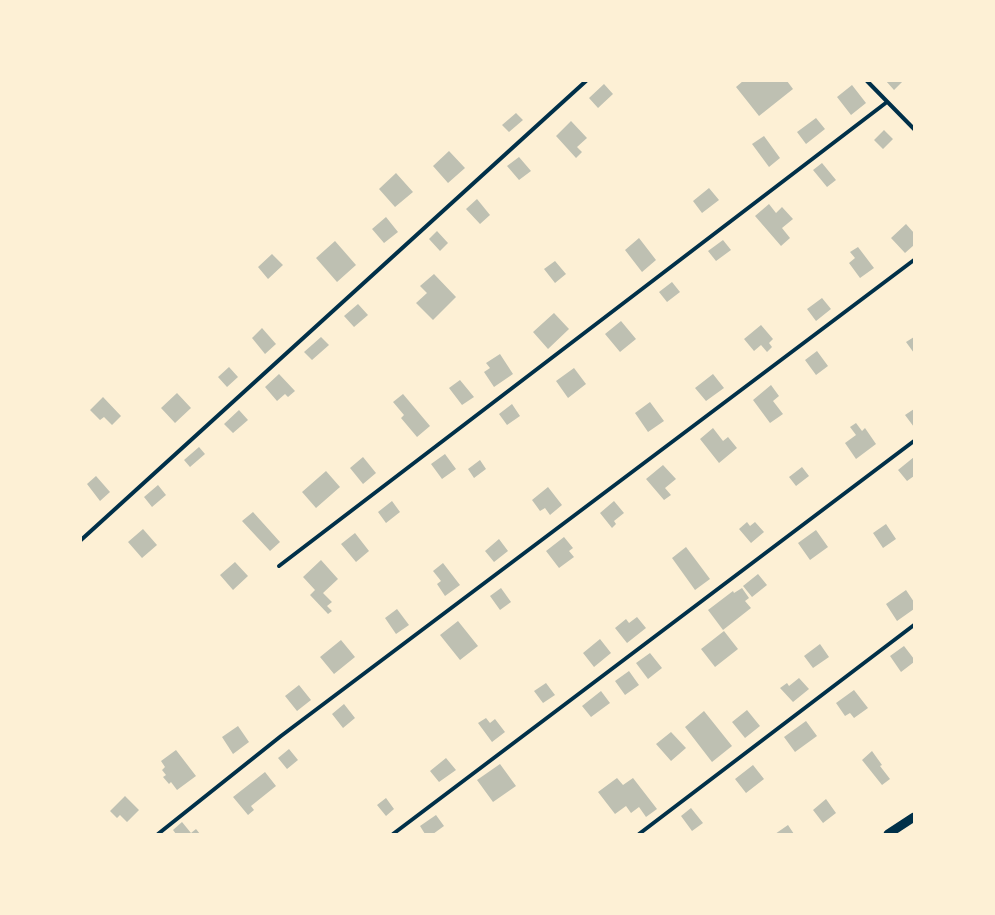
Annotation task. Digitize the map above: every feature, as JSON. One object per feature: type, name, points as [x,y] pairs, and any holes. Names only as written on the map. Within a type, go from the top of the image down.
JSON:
[{"type":"street","points":[[888,834],[914,818]]},
{"type":"lane","points":[[81,540],[586,81]]},
{"type":"lane","points":[[867,81],[914,129]]},
{"type":"lane","points":[[279,566],[886,102]]},
{"type":"lane","points":[[158,834],[281,736],[914,260]]},
{"type":"lane","points":[[392,834],[914,441]]},
{"type":"lane","points":[[639,834],[914,625]]},
{"type":"building","points":[[743,81],[787,81],[793,89],[759,116],[736,87]]},
{"type":"building","points":[[886,81],[903,81],[894,90]]},
{"type":"building","points":[[604,84],[613,94],[598,108],[589,98]]},
{"type":"building","points":[[852,85],[866,103],[851,115],[837,97]]},
{"type":"building","points":[[516,113],[523,120],[509,132],[502,125]]},
{"type":"building","points":[[816,118],[825,129],[806,144],[797,132]]},
{"type":"building","points":[[571,121],[587,138],[577,147],[582,152],[576,158],[556,136]]},
{"type":"building","points":[[884,130],[893,139],[883,149],[874,140]]},
{"type":"building","points":[[764,136],[780,158],[769,167],[752,144]]},
{"type":"building","points":[[449,151],[465,168],[448,183],[433,166]]},
{"type":"building","points":[[519,157],[531,171],[519,180],[507,166]]},
{"type":"building","points":[[822,163],[836,180],[827,187],[813,170]]},
{"type":"building","points":[[396,173],[413,192],[395,207],[379,189]]},
{"type":"building","points":[[709,188],[719,200],[702,213],[693,201]]},
{"type":"building","points":[[477,199],[490,215],[480,224],[466,209]]},
{"type":"building","points":[[769,204],[776,213],[782,207],[793,219],[782,228],[790,238],[781,246],[755,216]]},
{"type":"building","points":[[386,217],[398,232],[384,243],[372,229]]},
{"type":"building","points":[[906,224],[914,233],[914,245],[905,253],[891,238]]},
{"type":"building","points":[[437,231],[448,243],[440,251],[429,239]]},
{"type":"building","points":[[639,238],[656,260],[642,272],[625,250]]},
{"type":"building","points":[[723,240],[731,250],[716,261],[708,251]]},
{"type":"building","points":[[335,241],[356,265],[337,282],[316,258]]},
{"type":"building","points":[[858,247],[874,268],[860,278],[849,263],[855,258],[850,252]]},
{"type":"building","points":[[272,254],[283,265],[268,279],[258,267]]},
{"type":"building","points":[[555,261],[566,274],[555,283],[544,269]]},
{"type":"building","points":[[434,274],[456,297],[433,320],[416,303],[427,293],[420,286]]},
{"type":"building","points":[[672,282],[680,292],[667,302],[659,292]]},
{"type":"building","points":[[822,298],[831,309],[816,321],[807,309]]},
{"type":"building","points":[[358,304],[368,315],[354,327],[344,316]]},
{"type":"building","points":[[554,313],[569,329],[548,349],[533,332]]},
{"type":"building","points":[[621,321],[636,339],[620,352],[605,334]]},
{"type":"building","points":[[761,325],[773,339],[769,343],[772,347],[767,352],[761,345],[754,351],[744,339]]},
{"type":"building","points":[[262,328],[276,344],[265,354],[252,338]]},
{"type":"building","points":[[321,337],[329,345],[312,360],[304,352]]},
{"type":"building","points":[[914,337],[914,353],[906,342]]},
{"type":"building","points":[[817,351],[828,366],[816,375],[805,360]]},
{"type":"building","points":[[500,354],[513,374],[494,387],[484,372],[490,368],[486,363]]},
{"type":"building","points":[[229,367],[238,377],[227,387],[218,377]]},
{"type":"building","points":[[574,368],[586,384],[568,398],[556,381]]},
{"type":"building","points":[[279,374],[295,391],[288,397],[285,394],[277,401],[265,387]]},
{"type":"building","points":[[713,374],[724,388],[706,401],[695,388]]},
{"type":"building","points":[[460,380],[474,397],[462,405],[449,388]]},
{"type":"building","points":[[771,385],[779,396],[773,401],[783,414],[770,423],[753,400]]},
{"type":"building","points":[[177,393],[191,408],[175,423],[161,408]]},
{"type":"building","points":[[403,394],[430,426],[417,437],[401,418],[404,415],[393,402]]},
{"type":"building","points":[[103,397],[121,416],[112,425],[104,417],[100,420],[90,410]]},
{"type":"building","points":[[650,402],[664,421],[648,432],[635,413]]},
{"type":"building","points":[[512,404],[520,416],[507,425],[499,414]]},
{"type":"building","points":[[914,409],[914,427],[905,415]]},
{"type":"building","points":[[239,410],[248,420],[233,433],[224,424]]},
{"type":"building","points":[[856,423],[862,431],[865,428],[876,444],[856,459],[845,443],[856,435],[850,427]]},
{"type":"building","points":[[713,428],[723,441],[728,437],[737,448],[719,463],[700,439]]},
{"type":"building","points":[[199,447],[205,454],[190,467],[184,460]]},
{"type":"building","points":[[445,454],[456,469],[442,479],[431,464]]},
{"type":"building","points":[[363,457],[376,473],[363,484],[350,468]]},
{"type":"building","points":[[914,457],[914,476],[907,481],[898,470]]},
{"type":"building","points":[[480,460],[486,469],[474,478],[468,469]]},
{"type":"building","points":[[663,465],[676,479],[665,488],[671,495],[664,500],[646,479]]},
{"type":"building","points":[[802,467],[809,476],[796,486],[789,477]]},
{"type":"building","points":[[326,471],[340,487],[316,508],[302,492]]},
{"type":"building","points":[[96,476],[110,492],[100,501],[87,484]]},
{"type":"building","points":[[158,485],[166,495],[152,507],[144,497]]},
{"type":"building","points":[[548,487],[562,505],[550,515],[545,508],[540,511],[532,500]]},
{"type":"building","points":[[392,501],[400,512],[386,523],[378,512]]},
{"type":"building","points":[[614,501],[624,513],[614,521],[616,524],[612,528],[600,513]]},
{"type":"building","points":[[253,512],[280,542],[270,551],[242,521]]},
{"type":"building","points":[[747,522],[750,526],[755,522],[764,532],[751,543],[739,529]]},
{"type":"building","points":[[886,524],[896,539],[883,548],[873,533]]},
{"type":"building","points":[[143,529],[157,545],[142,558],[128,542]]},
{"type":"building","points":[[816,530],[828,547],[810,560],[798,543]]},
{"type":"building","points":[[355,533],[369,551],[356,562],[341,544]]},
{"type":"building","points":[[564,537],[573,548],[569,551],[574,557],[559,568],[546,551]]},
{"type":"building","points":[[499,539],[508,551],[494,562],[485,551]]},
{"type":"building","points":[[686,547],[710,579],[695,590],[672,558]]},
{"type":"building","points":[[321,560],[338,579],[323,593],[332,602],[327,606],[332,611],[328,614],[310,595],[315,590],[303,577]]},
{"type":"building","points":[[235,562],[248,576],[233,590],[220,575]]},
{"type":"building","points":[[443,563],[460,585],[445,596],[437,584],[441,581],[433,571]]},
{"type":"building","points":[[758,574],[767,585],[752,597],[743,586]]},
{"type":"building","points":[[501,588],[511,602],[500,610],[490,596]]},
{"type":"building","points":[[742,588],[749,598],[745,601],[751,608],[723,630],[708,610],[733,591],[734,593]]},
{"type":"building","points":[[906,590],[914,602],[914,609],[897,621],[886,604]]},
{"type":"building","points":[[397,609],[409,625],[396,634],[385,618]]},
{"type":"building","points":[[637,617],[646,628],[627,643],[615,628],[626,619],[629,623]]},
{"type":"building","points":[[458,621],[478,646],[460,660],[440,635]]},
{"type":"building","points":[[724,631],[738,649],[715,667],[701,649]]},
{"type":"building","points":[[600,639],[611,653],[594,667],[583,653]]},
{"type":"building","points":[[341,640],[355,657],[334,674],[320,657]]},
{"type":"building","points":[[820,644],[829,657],[813,668],[804,656]]},
{"type":"building","points":[[904,646],[914,659],[914,662],[901,672],[890,656]]},
{"type":"building","points":[[650,653],[662,668],[648,679],[636,663]]},
{"type":"building","points":[[629,671],[639,685],[625,695],[615,681]]},
{"type":"building","points":[[799,678],[809,689],[793,702],[780,688],[787,683],[789,686]]},
{"type":"building","points":[[546,683],[555,695],[543,703],[534,691]]},
{"type":"building","points":[[299,685],[311,700],[297,711],[285,696]]},
{"type":"building","points":[[854,690],[868,708],[854,718],[850,713],[845,716],[836,703]]},
{"type":"building","points":[[601,691],[610,703],[591,717],[582,706]]},
{"type":"building","points":[[344,704],[355,718],[343,728],[332,714]]},
{"type":"building","points":[[747,710],[760,726],[745,738],[732,722]]},
{"type":"building","points":[[704,711],[732,746],[712,762],[685,727]]},
{"type":"building","points":[[486,718],[490,723],[495,719],[505,732],[492,742],[478,723]]},
{"type":"building","points":[[806,721],[817,736],[795,752],[784,737]]},
{"type":"building","points":[[238,726],[249,742],[233,754],[222,737]]},
{"type":"building","points":[[671,732],[686,748],[671,761],[656,744]]},
{"type":"building","points":[[289,749],[298,760],[287,769],[278,758]]},
{"type":"building","points":[[176,750],[196,776],[177,790],[171,782],[169,784],[163,777],[166,775],[162,770],[165,767],[161,761]]},
{"type":"building","points":[[872,751],[890,779],[882,785],[862,760]]},
{"type":"building","points":[[446,758],[456,770],[439,782],[430,771]]},
{"type":"building","points":[[500,764],[516,786],[493,802],[477,780]]},
{"type":"building","points":[[753,765],[764,779],[746,793],[735,779]]},
{"type":"building","points":[[265,772],[276,786],[251,806],[254,810],[248,815],[233,797]]},
{"type":"building","points":[[617,778],[623,785],[633,778],[657,809],[646,817],[639,807],[631,813],[626,806],[615,814],[598,792]]},
{"type":"building","points":[[125,796],[139,810],[127,822],[120,815],[117,818],[110,811]]},
{"type":"building","points":[[386,798],[394,809],[386,816],[377,805]]},
{"type":"building","points":[[826,799],[836,813],[823,823],[813,810]]},
{"type":"building","points":[[691,808],[703,823],[692,831],[681,816]]},
{"type":"building","points":[[436,815],[444,826],[433,834],[425,834],[420,826]]},
{"type":"building","points":[[182,822],[191,833],[196,829],[200,834],[176,834],[173,830]]},
{"type":"building","points":[[788,825],[794,834],[775,834]]}]
